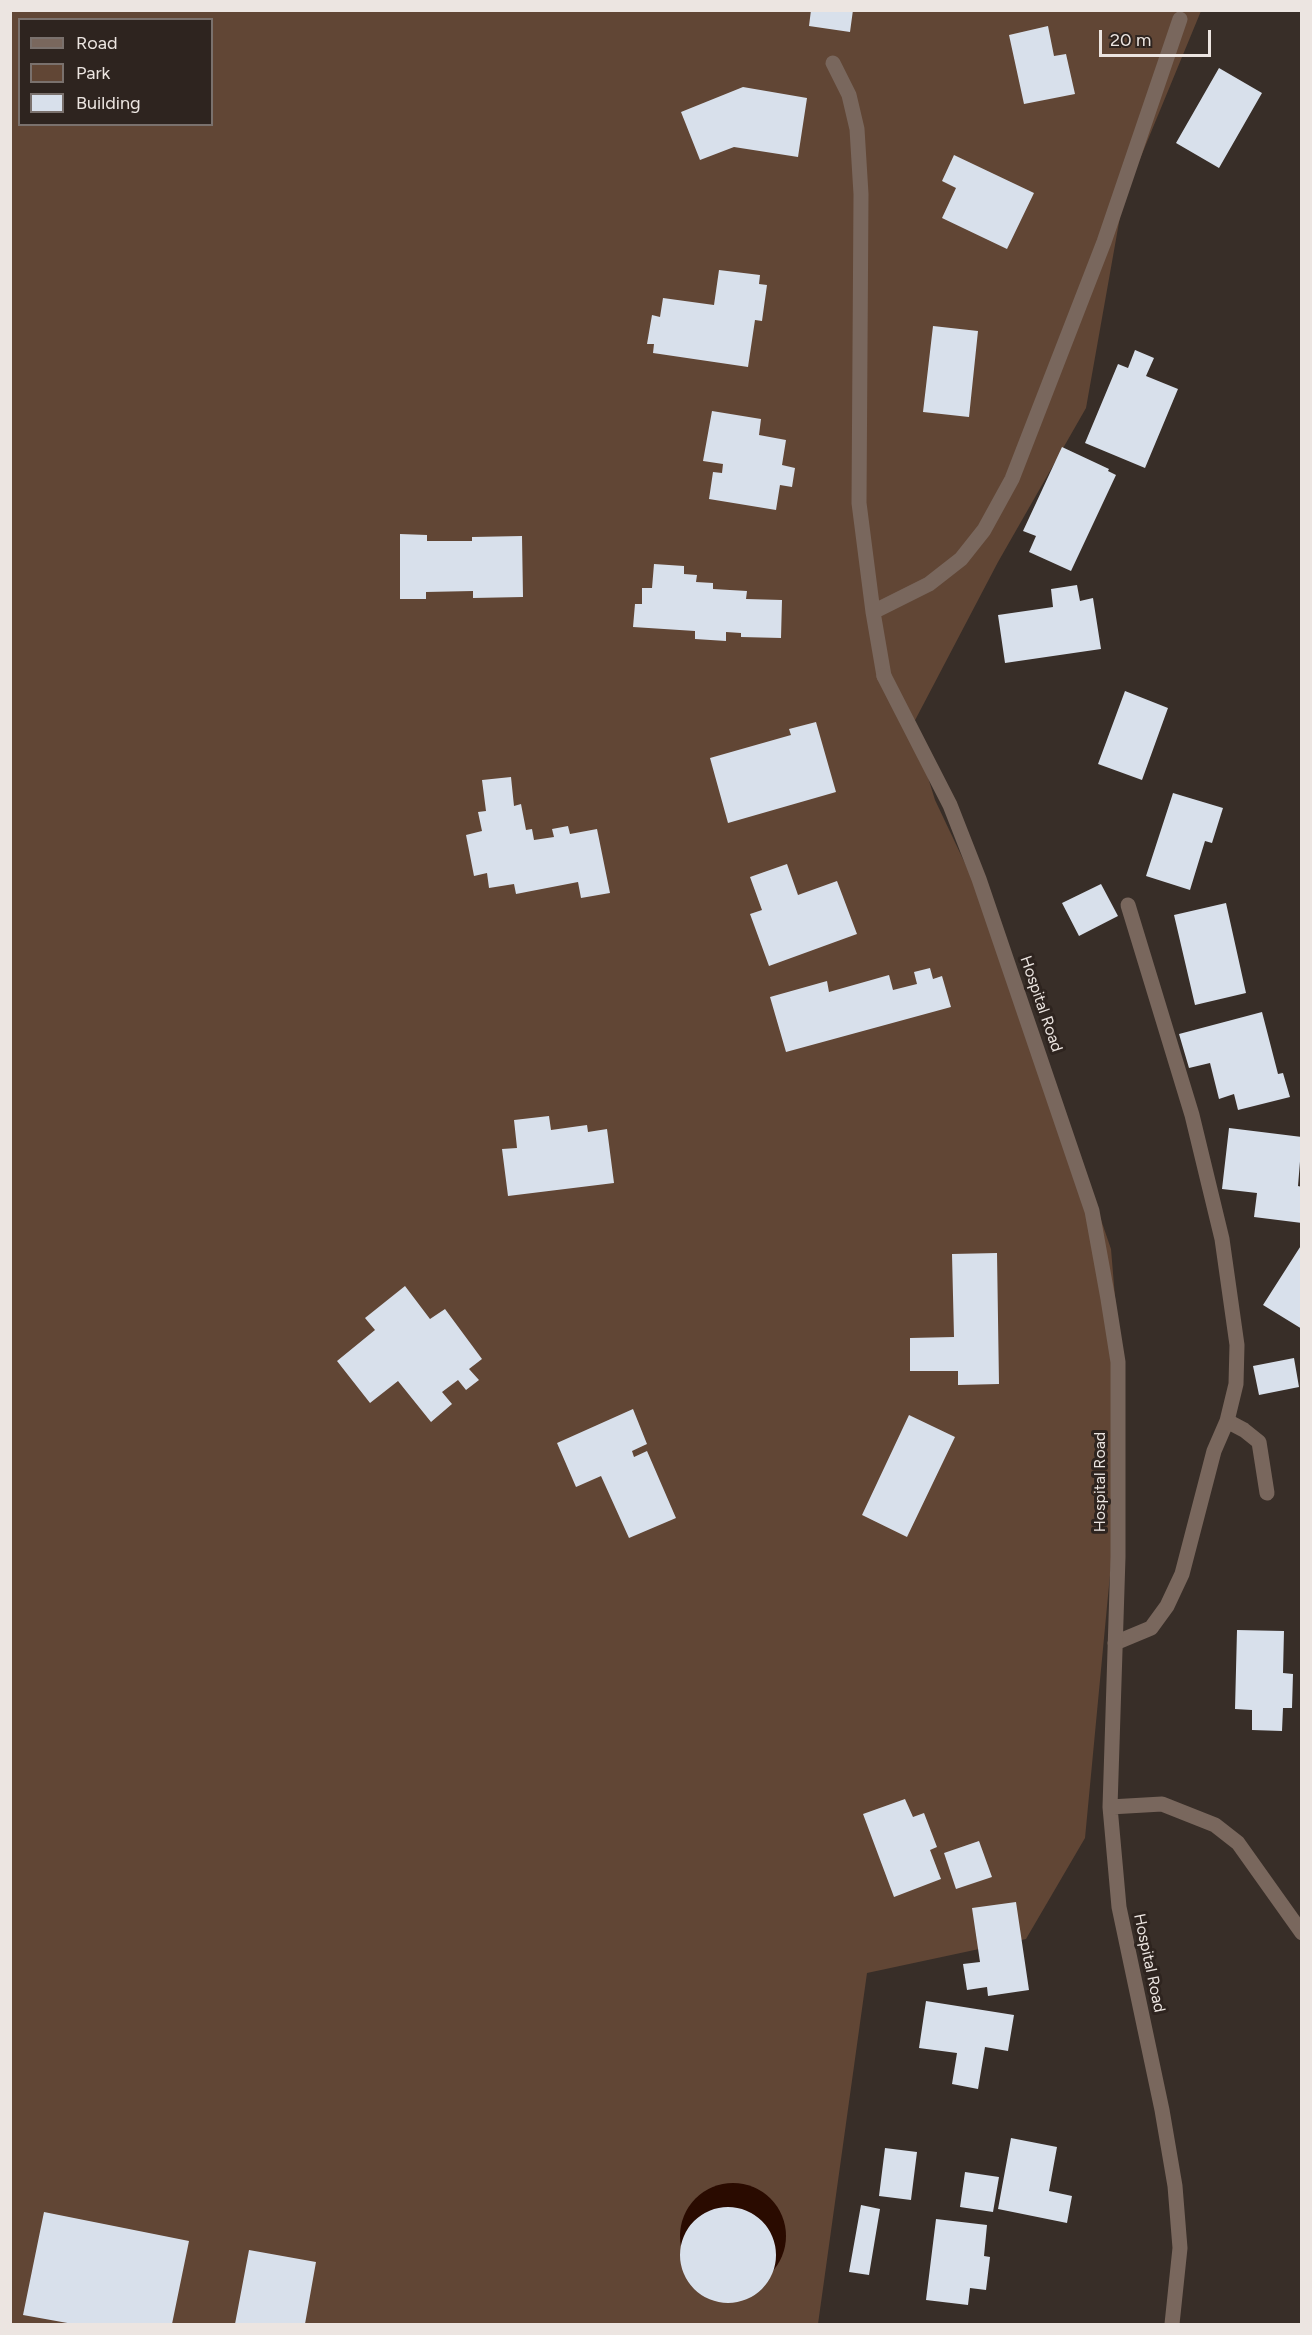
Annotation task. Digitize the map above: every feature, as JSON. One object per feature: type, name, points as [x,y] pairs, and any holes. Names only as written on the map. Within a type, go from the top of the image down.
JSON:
[{"type":"street","points":[[873,612],[929,584],[961,560],[984,530],[1012,479],[1104,242],[1180,19]]},
{"type":"street","name":"Hospital Road","points":[[833,63],[849,95],[857,129],[861,194],[859,503],[884,676],[950,805],[979,879],[1092,1211],[1118,1362],[1118,1557],[1110,1807],[1119,1906],[1162,2110],[1175,2186],[1180,2248],[1172,2325]]},
{"type":"street","points":[[1115,1643],[1151,1628],[1167,1606],[1182,1574],[1214,1451],[1227,1422],[1236,1384],[1237,1345],[1222,1239],[1192,1114],[1128,905]]},
{"type":"street","points":[[1227,1422],[1244,1430],[1259,1442],[1267,1493]]},
{"type":"street","points":[[1110,1807],[1161,1804],[1215,1825],[1238,1843],[1302,1933]]},
{"type":"green space","points":[[11,11],[1201,11],[1123,200],[1086,408],[998,562],[912,726],[935,800],[1015,969],[1111,1249],[1125,1417],[1085,1838],[1026,1939],[867,1973],[818,2324],[11,2324]]},
{"type":"shaded area","points":[[733,2183],[753,2187],[770,2199],[782,2216],[786,2236],[782,2256],[770,2273],[753,2285],[733,2289],[713,2285],[696,2273],[684,2256],[680,2236],[684,2216],[696,2199],[713,2187]]},
{"type":"building","points":[[811,10],[853,10],[850,32],[809,26]]},
{"type":"building","points":[[1048,26],[1054,56],[1066,54],[1075,94],[1024,104],[1009,35]]},
{"type":"building","points":[[1219,68],[1262,93],[1219,168],[1176,143]]},
{"type":"building","points":[[743,87],[807,98],[798,157],[734,147],[700,160],[681,112]]},
{"type":"building","points":[[954,155],[1034,193],[1007,249],[942,218],[956,188],[942,181]]},
{"type":"building","points":[[719,270],[760,275],[759,284],[767,285],[762,321],[755,320],[748,367],[653,353],[654,344],[647,344],[652,315],[660,317],[663,298],[714,305]]},
{"type":"building","points":[[933,326],[978,331],[969,417],[923,412]]},
{"type":"building","points":[[1135,350],[1154,358],[1146,376],[1178,389],[1145,468],[1085,443],[1118,364],[1128,368]]},
{"type":"building","points":[[712,411],[761,419],[759,435],[786,440],[782,465],[795,468],[792,487],[780,485],[776,510],[709,499],[713,472],[722,473],[723,464],[703,461]]},
{"type":"building","points":[[1062,447],[1109,469],[1108,471],[1116,475],[1071,571],[1029,552],[1036,536],[1023,531]]},
{"type":"building","points":[[400,534],[427,535],[427,541],[472,541],[472,537],[522,536],[523,597],[473,598],[473,591],[426,592],[426,599],[400,599]]},
{"type":"building","points":[[654,564],[684,566],[684,574],[697,575],[696,582],[713,583],[713,589],[747,591],[746,599],[782,600],[781,638],[741,637],[741,633],[726,632],[726,641],[695,639],[695,631],[633,627],[635,604],[642,604],[642,588],[652,588]]},
{"type":"building","points":[[1077,585],[1080,601],[1093,598],[1101,649],[1005,663],[998,615],[1053,607],[1051,589]]},
{"type":"building","points":[[1125,691],[1168,708],[1142,780],[1098,764]]},
{"type":"building","points":[[816,722],[836,792],[728,823],[710,758],[791,735],[789,729]]},
{"type":"building","points":[[511,777],[514,806],[521,804],[526,830],[532,829],[534,840],[554,837],[552,829],[568,826],[570,834],[597,829],[610,893],[581,898],[578,882],[516,894],[514,884],[489,888],[487,873],[474,876],[466,835],[482,831],[478,812],[486,811],[482,780]]},
{"type":"building","points":[[1173,793],[1223,808],[1212,843],[1205,841],[1190,890],[1146,876]]},
{"type":"building","points":[[787,864],[798,895],[837,881],[857,934],[769,966],[750,914],[762,910],[750,877]]},
{"type":"building","points":[[1101,884],[1118,916],[1079,936],[1062,903]]},
{"type":"building","points":[[1226,903],[1246,993],[1195,1005],[1174,915]]},
{"type":"building","points":[[930,968],[933,979],[942,976],[951,1007],[786,1052],[770,997],[827,981],[829,992],[889,975],[893,990],[917,984],[914,972]]},
{"type":"building","points":[[1262,1012],[1278,1074],[1283,1073],[1290,1097],[1238,1110],[1234,1094],[1219,1099],[1210,1063],[1189,1068],[1179,1034]]},
{"type":"building","points":[[549,1116],[551,1130],[587,1125],[588,1132],[607,1129],[614,1183],[508,1196],[502,1149],[517,1148],[514,1120]]},
{"type":"building","points":[[1229,1128],[1302,1137],[1298,1186],[1302,1187],[1302,1223],[1254,1217],[1257,1193],[1222,1189]]},
{"type":"building","points":[[1302,1244],[1302,1329],[1263,1305]]},
{"type":"building","points":[[997,1253],[999,1384],[958,1385],[958,1371],[910,1371],[910,1338],[954,1337],[952,1254]]},
{"type":"building","points":[[405,1286],[430,1319],[445,1309],[482,1359],[469,1369],[479,1380],[466,1390],[458,1380],[442,1392],[452,1404],[431,1422],[398,1381],[370,1403],[337,1361],[375,1330],[365,1318]]},
{"type":"building","points":[[1294,1358],[1299,1387],[1259,1395],[1253,1366]]},
{"type":"building","points":[[633,1409],[647,1444],[632,1451],[634,1457],[647,1451],[676,1518],[629,1538],[601,1476],[576,1487],[557,1443]]},
{"type":"building","points":[[909,1415],[955,1437],[907,1537],[862,1515]]},
{"type":"building","points":[[1237,1630],[1284,1631],[1283,1673],[1293,1674],[1292,1708],[1283,1708],[1282,1731],[1252,1730],[1252,1710],[1235,1709]]},
{"type":"building","points":[[905,1799],[913,1817],[924,1813],[937,1847],[930,1850],[941,1879],[894,1897],[863,1814]]},
{"type":"building","points":[[979,1841],[992,1877],[956,1889],[944,1853]]},
{"type":"building","points":[[1016,1902],[1029,1990],[988,1996],[987,1987],[967,1990],[963,1964],[980,1962],[972,1908]]},
{"type":"building","points":[[926,2001],[1014,2015],[1008,2051],[985,2047],[978,2089],[952,2084],[957,2053],[919,2048]]},
{"type":"building","points":[[1011,2138],[1057,2147],[1049,2191],[1072,2196],[1067,2223],[998,2209]]},
{"type":"building","points":[[885,2148],[917,2152],[911,2200],[879,2196]]},
{"type":"building","points":[[965,2172],[999,2177],[993,2212],[960,2207]]},
{"type":"building","points":[[861,2205],[880,2209],[869,2275],[849,2272]]},
{"type":"building","points":[[728,2207],[746,2211],[762,2221],[772,2237],[776,2255],[772,2273],[762,2289],[746,2299],[728,2303],[710,2299],[694,2289],[684,2273],[680,2255],[684,2237],[694,2221],[710,2211]]},
{"type":"building","points":[[44,2212],[189,2241],[172,2324],[73,2324],[23,2315]]},
{"type":"building","points":[[936,2219],[987,2225],[984,2256],[990,2257],[986,2290],[970,2288],[968,2305],[926,2300]]},
{"type":"building","points":[[249,2250],[316,2262],[305,2324],[235,2324]]}]
